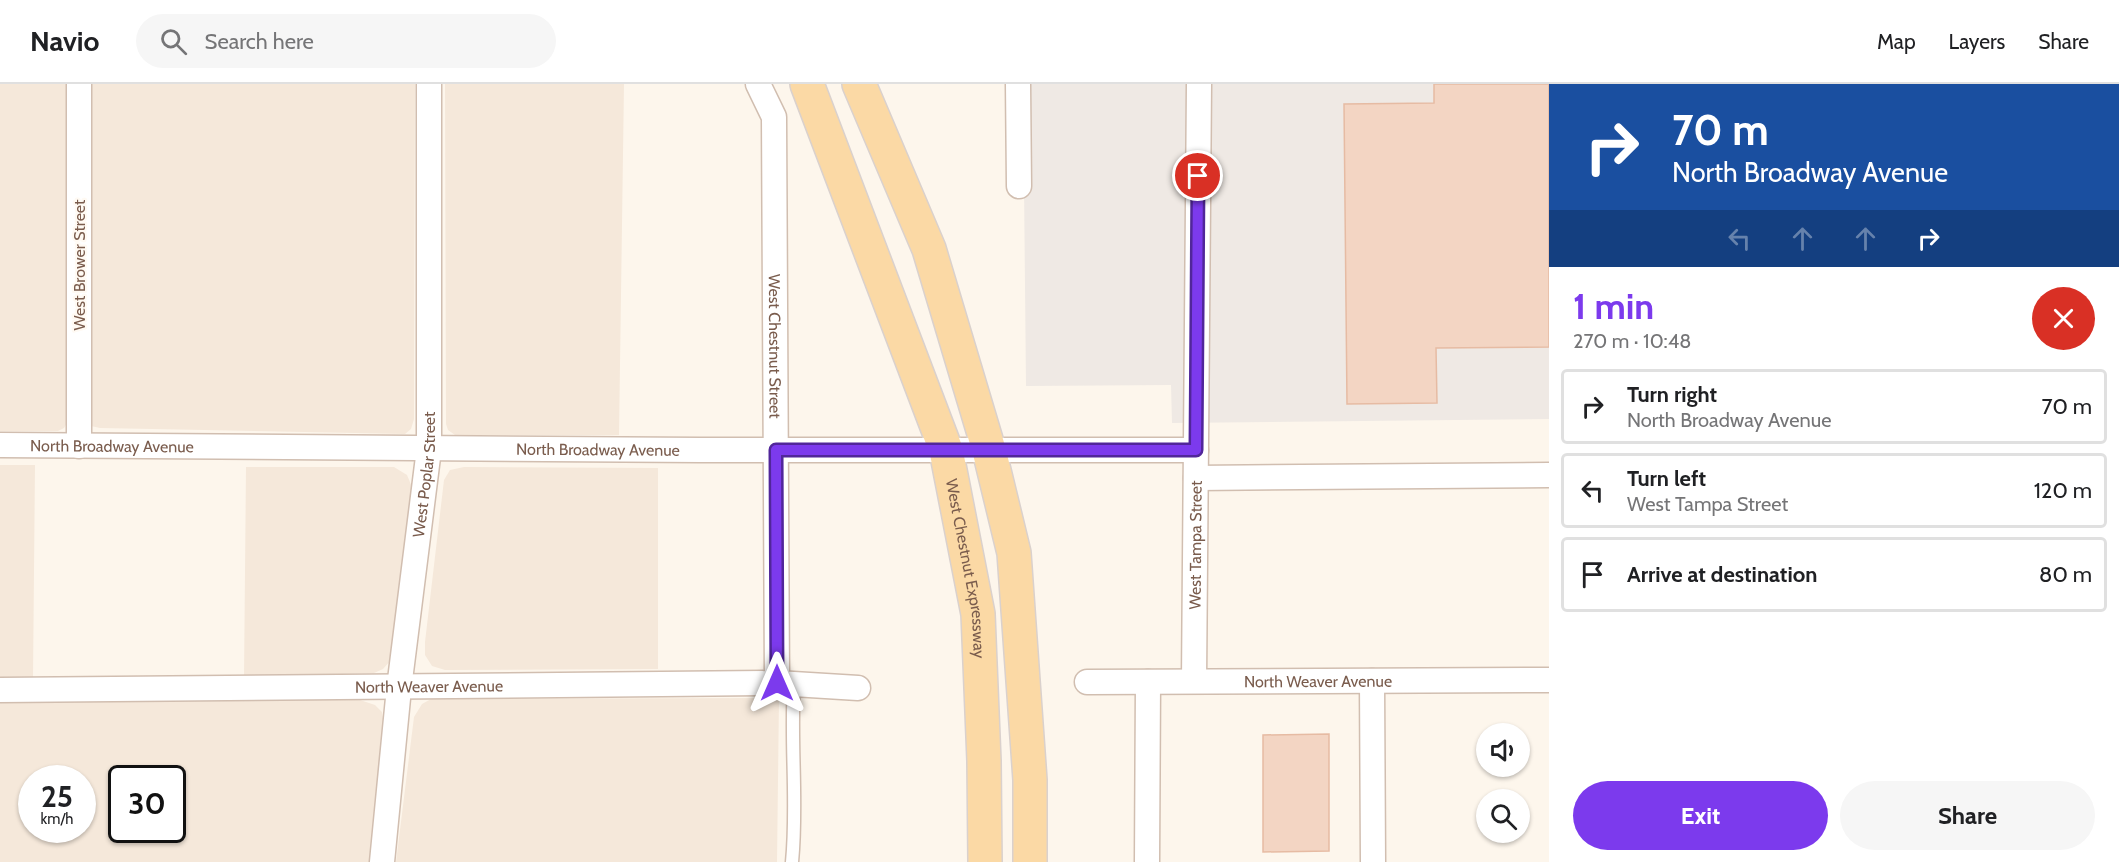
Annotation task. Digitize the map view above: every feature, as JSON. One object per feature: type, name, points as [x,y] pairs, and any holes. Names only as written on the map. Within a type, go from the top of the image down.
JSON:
[{"type":"main road","name":"West Chestnut Expressway","points":[[807,84],[946,450],[978,614],[984,761],[985,862]]},
{"type":"main road","points":[[858,84],[929,249],[989,450],[1014,554],[1030,780],[1030,862]]},
{"type":"street","name":"West Brower Street","points":[[79,84],[79,446]]},
{"type":"street","name":"West Poplar Street","points":[[382,862],[399,688],[429,449],[429,84]]},
{"type":"street","name":"West Chestnut Street","points":[[758,84],[774,117],[776,450],[786,684]]},
{"type":"street","points":[[1018,84],[1019,186]]},
{"type":"street","name":"West Tampa Street","points":[[1194,681],[1199,84]]},
{"type":"street","name":"North Broadway Avenue","points":[[0,446],[1196,450]]},
{"type":"street","points":[[1196,478],[1549,475]]},
{"type":"street","name":"North Weaver Avenue","points":[[1087,682],[1549,680]]},
{"type":"street","points":[[1372,681],[1372,862]]},
{"type":"street","points":[[1147,862],[1148,682]]},
{"type":"street","name":"North Weaver Avenue","points":[[0,690],[786,684],[858,688]]},
{"type":"lane","points":[[786,684],[792,711],[795,829],[792,862]]},
{"type":"shaded area","points":[[0,84],[67,84],[67,423],[58,431],[0,431]]},
{"type":"shaded area","points":[[92,84],[415,84],[414,419],[411,429],[405,434],[91,426],[88,417]]},
{"type":"shaded area","points":[[445,84],[624,84],[619,435],[455,435],[448,430],[446,424]]},
{"type":"shaded area","points":[[1023,84],[1549,84],[1549,419],[1172,423],[1171,385],[1026,386]]},
{"type":"shaded area","points":[[0,465],[35,465],[33,679],[0,679]]},
{"type":"shaded area","points":[[246,467],[394,467],[407,475],[412,487],[412,501],[391,660],[383,669],[374,673],[244,677]]},
{"type":"shaded area","points":[[464,467],[658,468],[658,669],[445,670],[432,666],[425,655],[425,642],[444,480],[450,470]]},
{"type":"shaded area","points":[[779,698],[777,862],[396,862],[414,717],[422,704],[431,699]]},
{"type":"shaded area","points":[[0,700],[360,700],[375,705],[382,712],[384,726],[372,862],[0,862]]},
{"type":"building","points":[[1434,84],[1549,84],[1549,347],[1436,348],[1437,403],[1347,404],[1344,104],[1434,103]]},
{"type":"building","points":[[1329,734],[1329,851],[1263,852],[1263,735]]},
{"type":"route","points":[[777,683],[776,450],[1196,450],[1198,176]]}]
